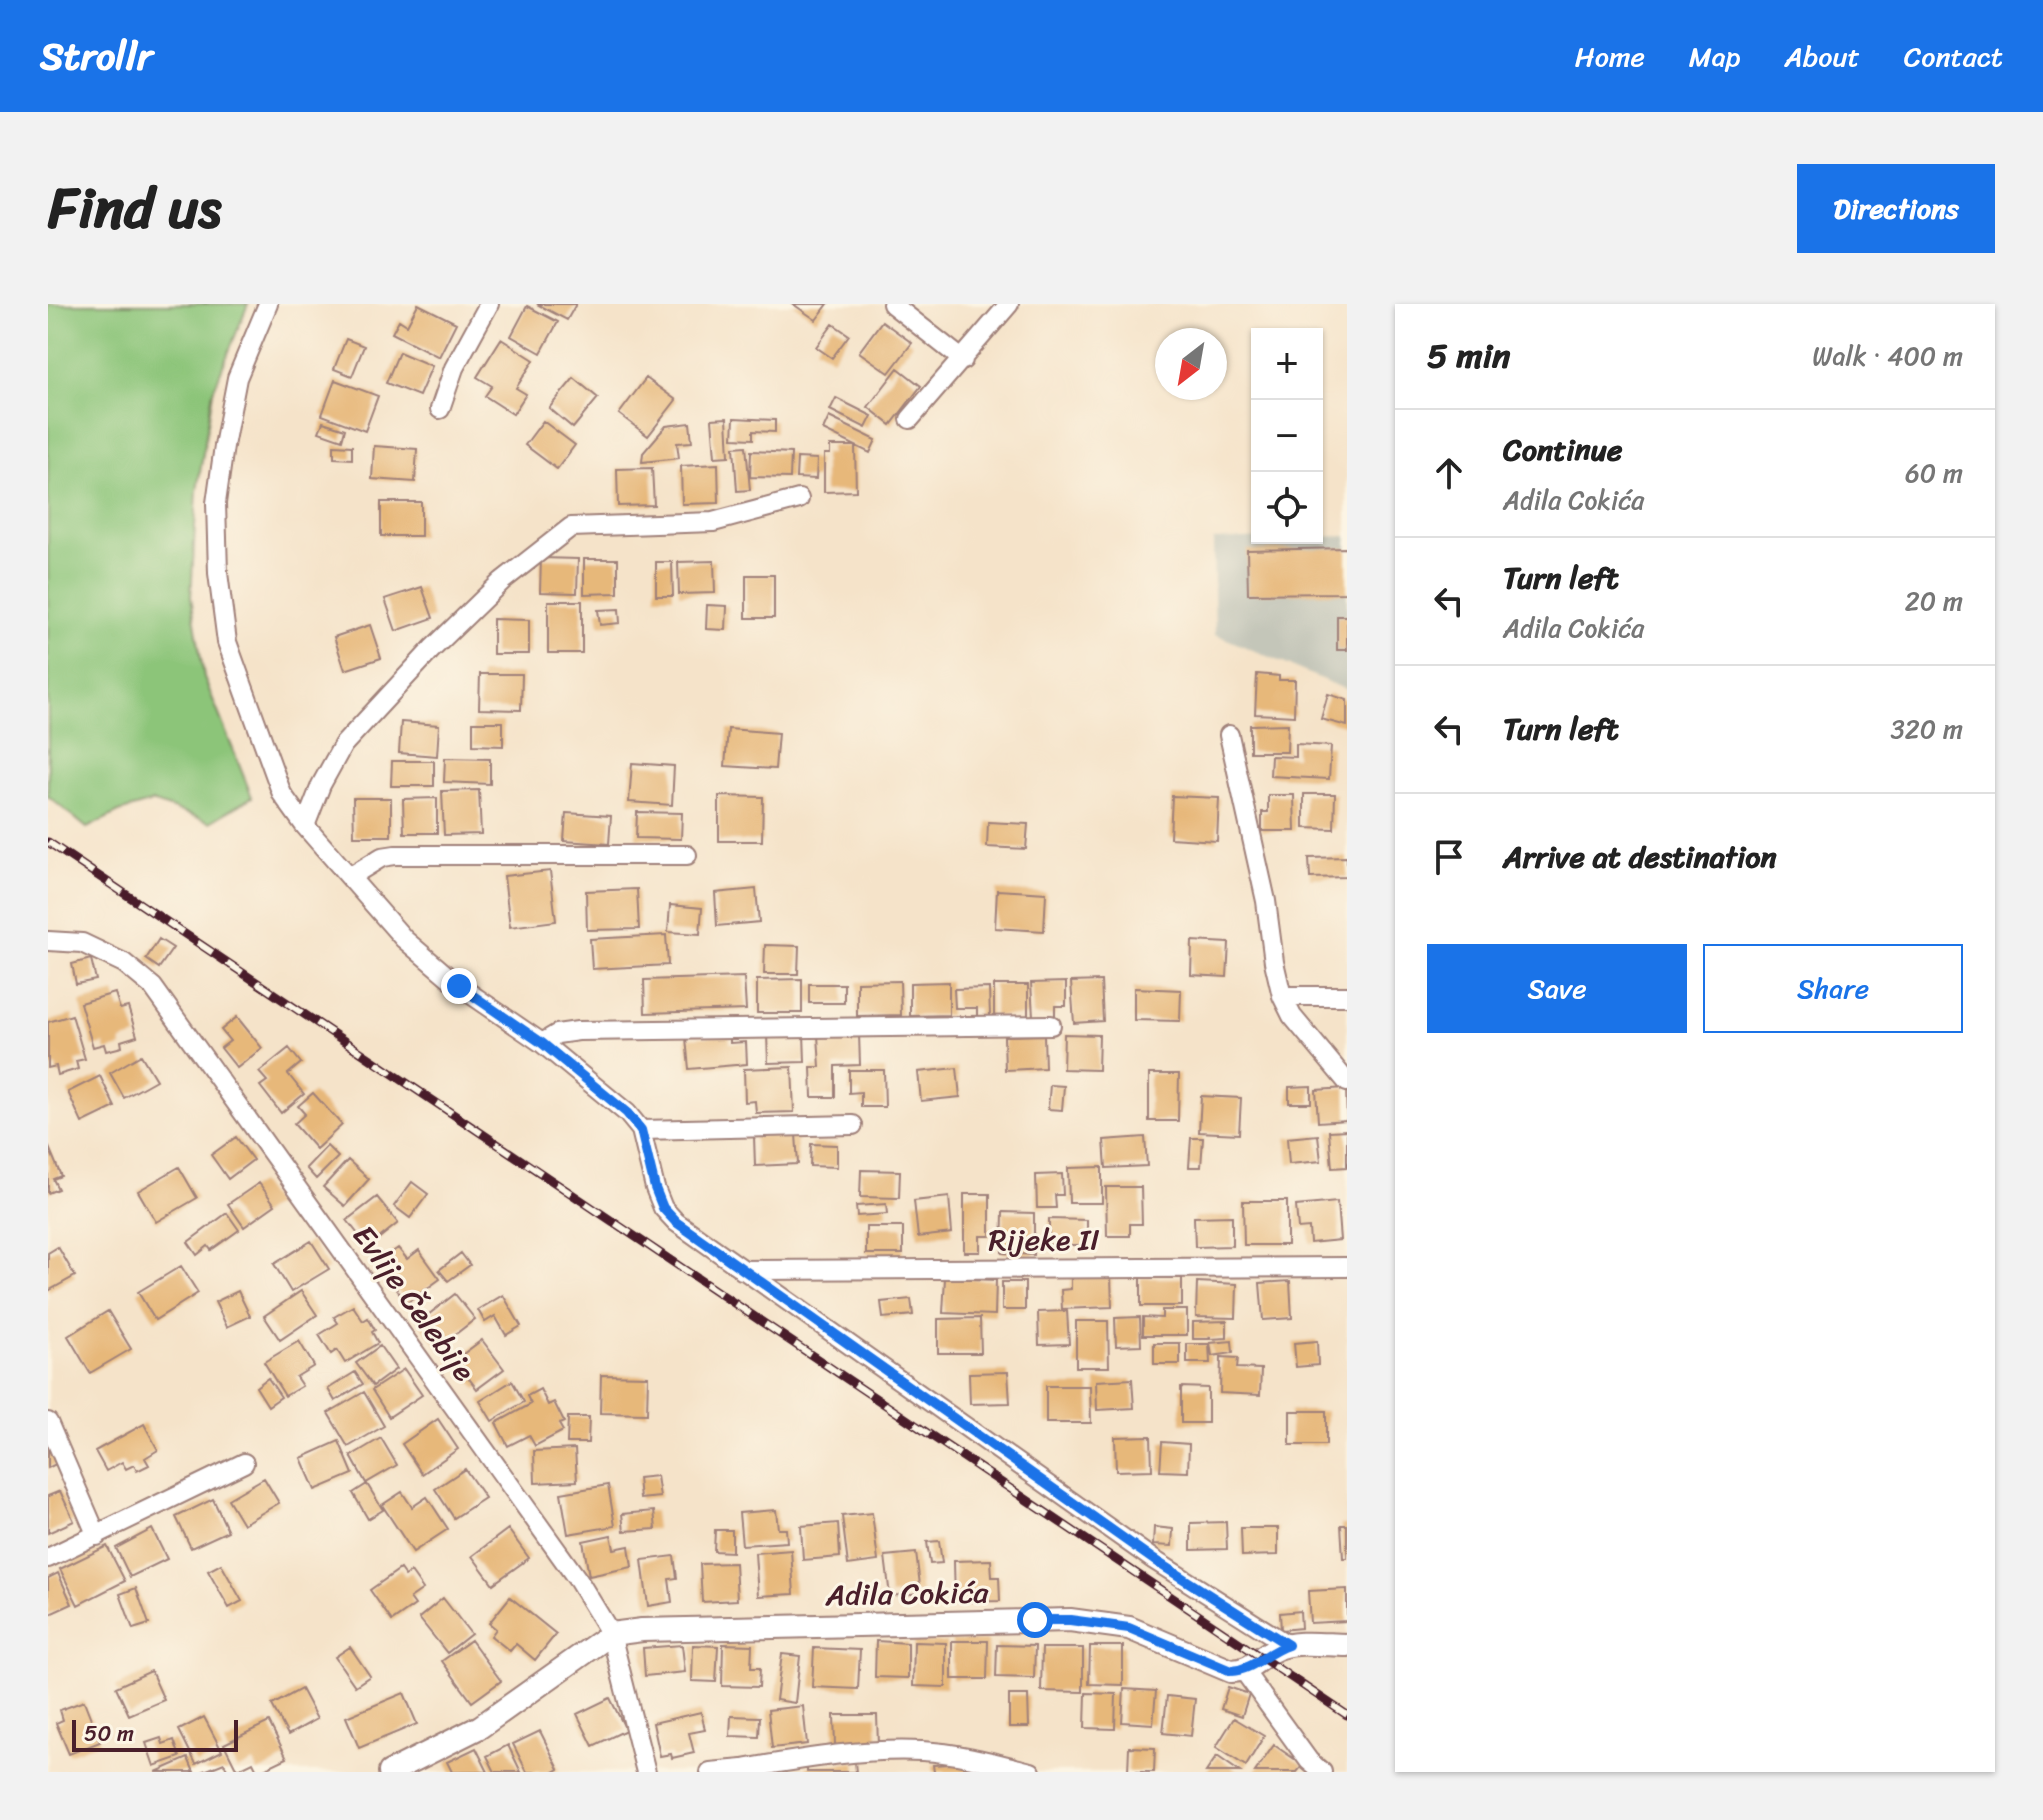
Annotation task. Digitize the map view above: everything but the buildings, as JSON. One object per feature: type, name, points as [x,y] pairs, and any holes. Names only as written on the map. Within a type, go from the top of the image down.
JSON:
[{"type":"street","points":[[268,304],[237,378],[224,446],[216,503],[218,573],[227,642],[282,794],[305,826],[404,939],[459,986],[542,1043],[627,1113],[641,1130],[663,1208],[676,1222],[1154,1560],[1288,1645]]},
{"type":"street","points":[[440,409],[454,368],[489,304]]},
{"type":"street","points":[[892,304],[963,360]]},
{"type":"street","points":[[910,419],[1009,304]]},
{"type":"street","points":[[305,826],[321,785],[343,745],[432,649],[502,581],[571,527],[713,522],[799,499]]},
{"type":"street","points":[[1229,735],[1266,901],[1282,996],[1292,1016],[1347,1082]]},
{"type":"street","points":[[351,876],[382,857],[395,855],[687,855]]},
{"type":"street","name":"Evlije Čelebije","points":[[48,941],[82,943],[124,963],[153,987],[578,1580],[611,1634],[646,1772]]},
{"type":"street","points":[[1282,996],[1347,996]]},
{"type":"street","points":[[542,1043],[557,1034],[578,1031],[1051,1025]]},
{"type":"street","points":[[641,1130],[853,1125]]},
{"type":"street","name":"Rijeke II","points":[[742,1270],[1347,1267]]},
{"type":"street","points":[[48,1422],[97,1536]]},
{"type":"street","points":[[48,1558],[244,1463]]},
{"type":"street","name":"Adila Cokića","points":[[611,1634],[642,1630],[1070,1620],[1129,1628],[1219,1668],[1244,1671]]},
{"type":"street","points":[[390,1772],[480,1727],[611,1634]]},
{"type":"street","points":[[1322,1772],[1309,1761],[1244,1671],[1273,1650],[1288,1645],[1347,1645]]},
{"type":"street","points":[[710,1772],[743,1770],[830,1754],[920,1751],[962,1755],[1031,1772]]},
{"type":"shaded area","points":[[1347,536],[1347,690],[1215,634],[1213,540],[1251,539],[1251,544],[1323,544],[1323,537]]},
{"type":"green space","points":[[48,304],[248,304],[213,391],[197,491],[191,597],[204,677],[252,797],[210,822],[152,802],[119,812],[87,828],[48,796]]},
{"type":"railway","points":[[48,842],[1347,1715]]},
{"type":"route","points":[[459,986],[542,1043],[627,1113],[641,1130],[663,1208],[676,1222],[1154,1560],[1288,1645],[1273,1650],[1244,1671],[1231,1671],[1129,1628],[1070,1620],[1035,1620]]}]
